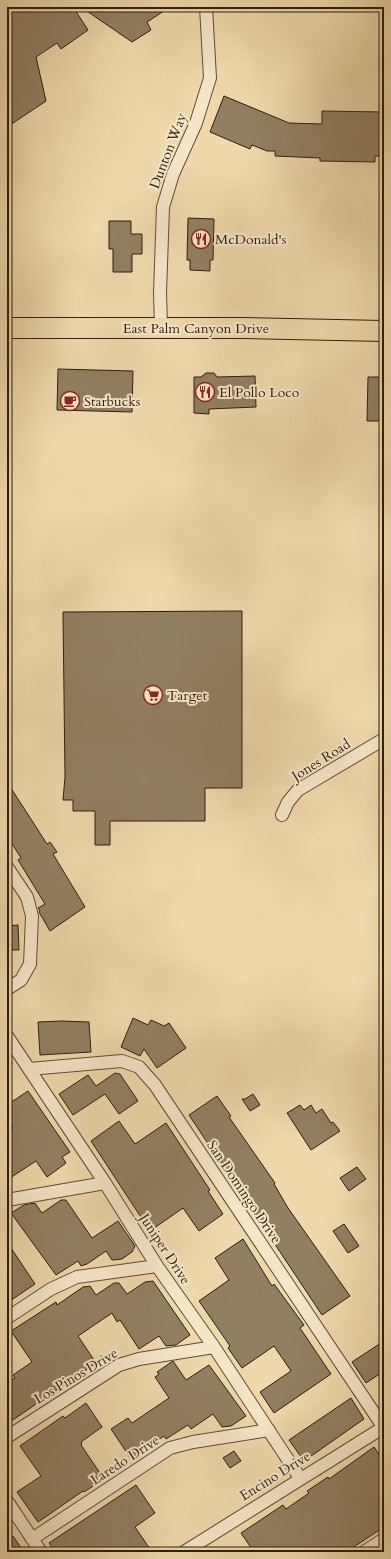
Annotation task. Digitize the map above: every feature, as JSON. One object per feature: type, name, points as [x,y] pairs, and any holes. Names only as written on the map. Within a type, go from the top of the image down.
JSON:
[{"type":"main road","name":"East Palm Canyon Drive","points":[[7,328],[242,328],[384,331]]},
{"type":"street","name":"Dunton Way","points":[[161,328],[160,293],[163,207],[173,174],[196,123],[210,78],[207,8]]},
{"type":"street","name":"Jones Road","points":[[282,815],[288,802],[298,790],[384,739]]},
{"type":"street","points":[[7,867],[27,896],[32,916],[30,964],[21,980],[7,988]]},
{"type":"street","name":"Juniper Drive","points":[[7,1036],[105,1182],[156,1266],[214,1347],[300,1478]]},
{"type":"street","name":"San Domingo Drive","points":[[29,1069],[122,1061],[139,1068],[155,1085],[384,1427]]},
{"type":"street","points":[[7,1200],[105,1182]]},
{"type":"street","points":[[7,1318],[51,1289],[77,1278],[156,1266]]},
{"type":"street","name":"Los Pinos Drive","points":[[7,1437],[119,1365],[139,1359],[214,1347]]},
{"type":"street","name":"Encino Drive","points":[[184,1552],[300,1478],[384,1427]]},
{"type":"street","name":"Laredo Drive","points":[[32,1538],[170,1448],[193,1442],[269,1430]]},
{"type":"street","points":[[7,1501],[40,1552]]},
{"type":"street","points":[[364,1552],[384,1539]]},
{"type":"building","points":[[7,7],[73,7],[88,30],[61,49],[57,43],[36,57],[46,101],[7,127]]},
{"type":"building","points":[[81,7],[170,7],[147,22],[151,30],[132,42]]},
{"type":"building","points":[[224,96],[289,123],[322,124],[322,111],[384,112],[384,156],[375,156],[375,162],[320,161],[320,158],[275,156],[275,151],[267,151],[252,145],[250,149],[210,132]]},
{"type":"building","name":"McDonald's","points":[[188,218],[214,219],[213,260],[210,260],[210,271],[190,270],[190,260],[187,260]]},
{"type":"building","points":[[109,221],[131,221],[131,234],[142,234],[142,254],[132,254],[132,272],[113,272],[113,249],[109,249]]},
{"type":"building","points":[[58,369],[133,371],[132,412],[57,410]]},
{"type":"building","points":[[206,373],[214,373],[217,377],[255,376],[256,407],[209,409],[209,414],[194,413],[194,377],[201,377]]},
{"type":"building","points":[[368,377],[384,377],[384,421],[367,421]]},
{"type":"building","name":"Target","points":[[242,611],[242,788],[205,788],[205,821],[110,821],[110,845],[95,845],[95,811],[73,811],[73,800],[63,800],[65,777],[63,612]]},
{"type":"building","points":[[7,782],[47,844],[50,842],[57,852],[53,854],[85,907],[50,931],[38,908],[45,904],[18,860],[21,858],[11,842],[7,845]]},
{"type":"building","points":[[18,925],[19,950],[7,950],[7,926]]},
{"type":"building","points":[[133,1018],[148,1025],[151,1020],[164,1026],[169,1023],[186,1048],[157,1068],[144,1049],[140,1056],[121,1047]]},
{"type":"building","points":[[38,1022],[89,1022],[91,1052],[40,1055]]},
{"type":"building","points":[[115,1073],[120,1074],[138,1101],[119,1114],[105,1094],[73,1115],[59,1094],[88,1075],[96,1086]]},
{"type":"building","points":[[28,1091],[70,1152],[62,1157],[66,1163],[47,1177],[36,1161],[7,1180],[7,1133],[13,1128],[7,1119],[7,1105]]},
{"type":"building","points":[[253,1094],[260,1105],[250,1111],[242,1099],[245,1099]]},
{"type":"building","points":[[217,1096],[231,1116],[229,1117],[275,1183],[274,1184],[288,1208],[350,1296],[322,1315],[189,1115]]},
{"type":"building","points":[[300,1105],[304,1110],[311,1105],[316,1113],[322,1109],[331,1123],[333,1122],[340,1131],[311,1150],[287,1113]]},
{"type":"building","points":[[119,1121],[135,1144],[166,1123],[210,1190],[208,1191],[223,1214],[199,1231],[183,1208],[150,1231],[91,1141]]},
{"type":"building","points":[[357,1167],[366,1179],[349,1191],[340,1178]]},
{"type":"building","points":[[61,1200],[66,1200],[92,1238],[118,1221],[135,1246],[132,1252],[122,1259],[112,1260],[106,1251],[87,1264],[81,1266],[78,1261],[56,1275],[11,1213],[24,1205],[35,1203],[42,1213]]},
{"type":"building","points":[[344,1224],[359,1246],[348,1253],[333,1231]]},
{"type":"building","points":[[243,1239],[272,1286],[274,1284],[304,1325],[300,1328],[331,1374],[274,1413],[260,1392],[291,1371],[274,1346],[242,1368],[228,1348],[230,1346],[199,1301],[229,1280],[215,1258]]},
{"type":"building","points":[[7,1242],[35,1284],[7,1303]]},
{"type":"building","points":[[153,1281],[190,1335],[176,1345],[166,1346],[159,1336],[139,1349],[120,1320],[117,1322],[112,1313],[78,1336],[96,1363],[7,1424],[7,1383],[15,1378],[13,1375],[32,1362],[11,1331],[56,1302],[57,1305],[83,1287],[90,1286],[96,1295],[114,1283],[119,1283],[127,1294],[145,1282]]},
{"type":"building","points":[[384,1341],[384,1371],[366,1383],[352,1362]]},
{"type":"building","points":[[173,1361],[186,1380],[209,1365],[246,1416],[231,1426],[222,1427],[213,1414],[191,1429],[188,1425],[166,1439],[164,1436],[131,1459],[111,1429],[128,1418],[132,1423],[169,1398],[155,1377],[159,1374],[157,1372]]},
{"type":"building","points":[[351,1398],[364,1419],[304,1461],[289,1440]]},
{"type":"building","points":[[86,1403],[102,1427],[81,1442],[81,1445],[104,1479],[84,1492],[83,1491],[38,1522],[17,1492],[41,1476],[20,1446],[63,1416],[65,1418]]},
{"type":"building","points":[[374,1447],[384,1462],[384,1527],[346,1552],[254,1552],[241,1533],[283,1505],[286,1509],[309,1493],[307,1491],[328,1477],[329,1479]]},
{"type":"building","points":[[234,1451],[241,1461],[230,1468],[223,1458]]},
{"type":"building","points":[[136,1485],[155,1513],[135,1527],[152,1552],[55,1552],[49,1543]]},
{"type":"building","points":[[13,1536],[24,1552],[7,1552],[7,1540]]},
{"type":"place","name":"McDonald's","points":[[201,239]]},
{"type":"place","name":"El Pollo Loco","points":[[205,392]]},
{"type":"place","name":"Starbucks","points":[[70,401]]},
{"type":"place","name":"Target","points":[[153,695]]}]
